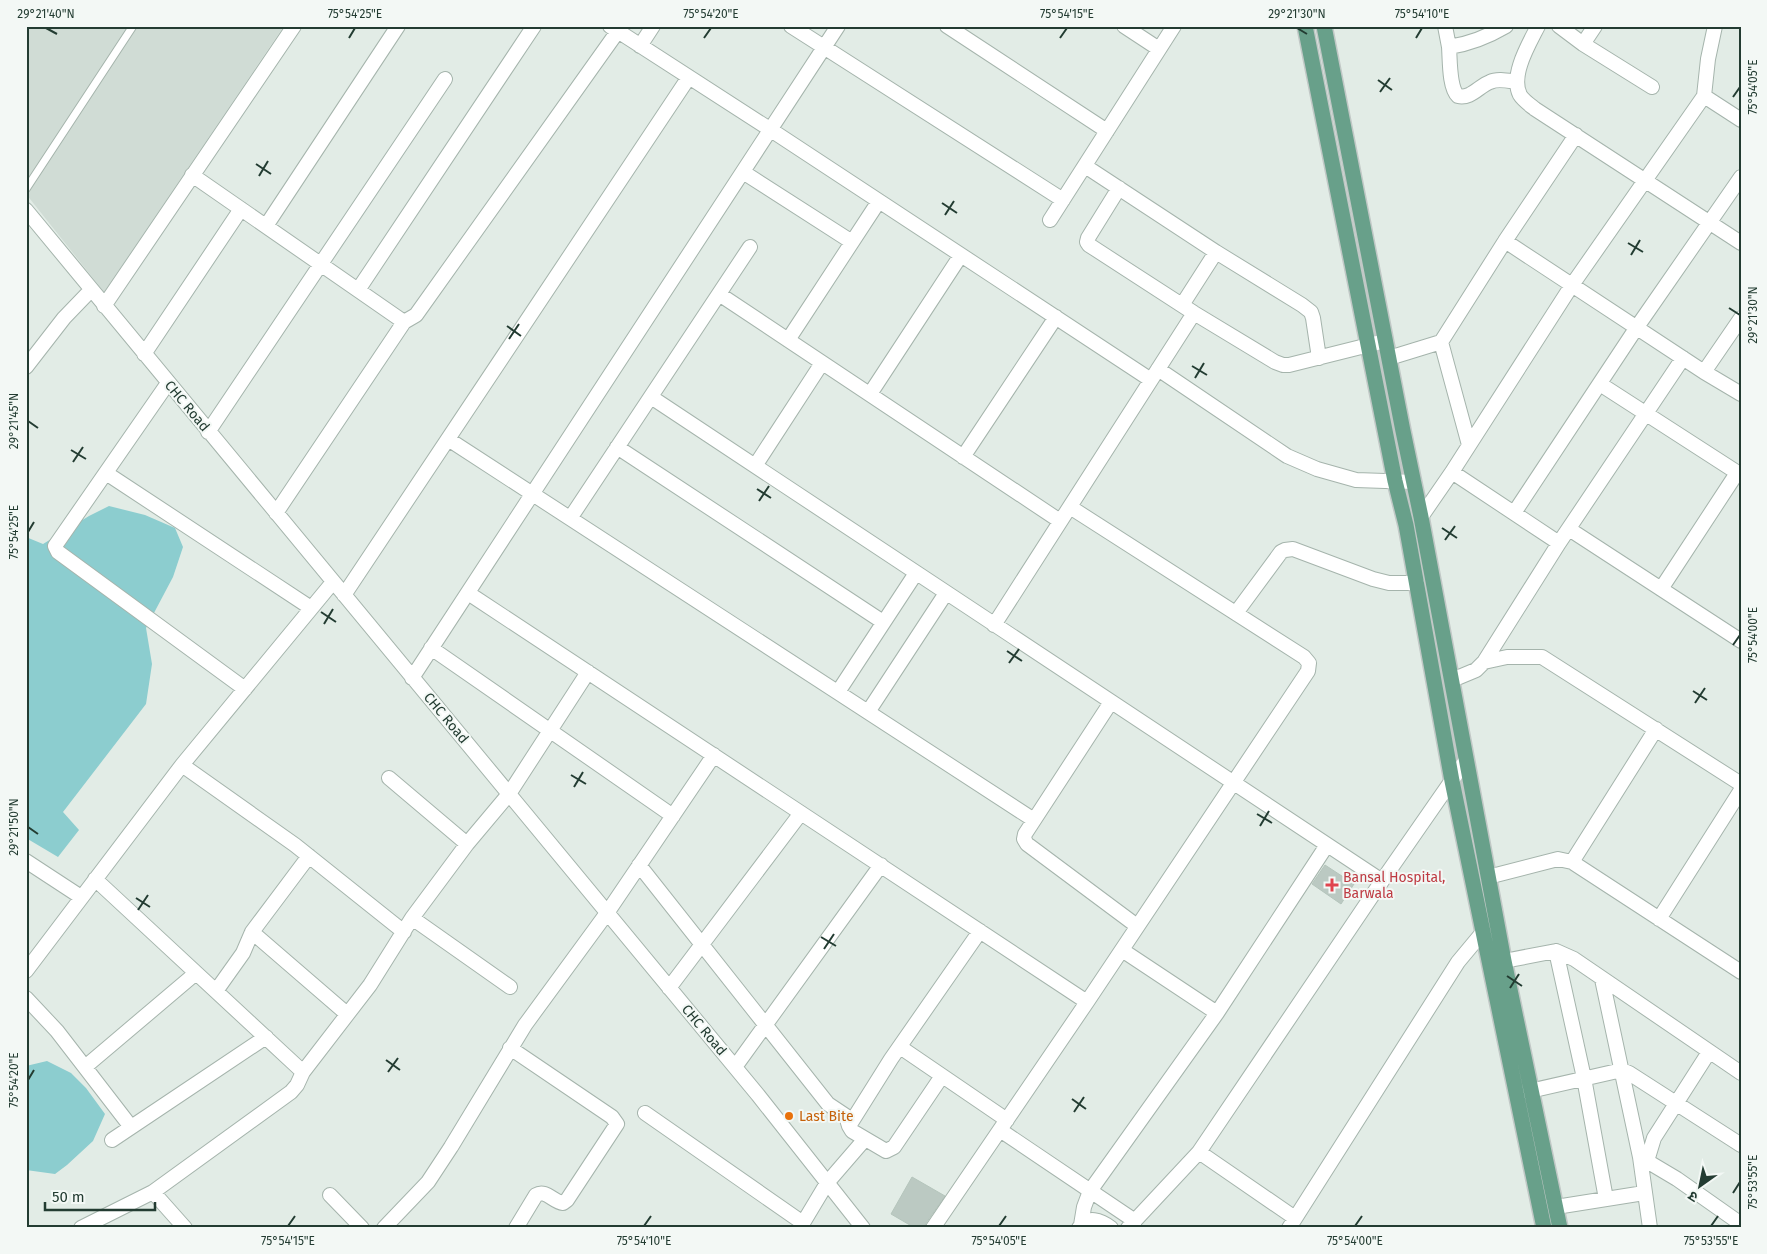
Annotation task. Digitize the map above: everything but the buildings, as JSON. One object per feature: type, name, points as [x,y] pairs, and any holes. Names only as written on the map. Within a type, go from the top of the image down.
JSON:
[{"type":"main road","points":[[1305,26],[1394,481],[1406,526],[1452,781],[1483,932],[1560,1228]]},
{"type":"main road","points":[[1324,26],[1421,517],[1504,961],[1544,1228]]},
{"type":"street","points":[[104,306],[294,26]]},
{"type":"street","points":[[266,226],[398,26]]},
{"type":"street","points":[[358,290],[534,26]]},
{"type":"street","points":[[640,46],[653,26]]},
{"type":"street","points":[[791,26],[1063,200]]},
{"type":"street","points":[[412,678],[838,26]]},
{"type":"street","points":[[947,26],[1107,131]]},
{"type":"street","points":[[1124,26],[1159,49]]},
{"type":"street","points":[[1050,220],[1174,26]]},
{"type":"street","points":[[1445,26],[1450,47],[1452,82],[1455,93],[1458,96],[1469,95],[1489,82],[1497,80],[1517,82]]},
{"type":"street","points":[[1450,47],[1466,43],[1506,26]]},
{"type":"street","points":[[1538,26],[1523,56],[1517,82],[1520,95],[1535,109],[1741,243]]},
{"type":"street","points":[[1558,26],[1652,87]]},
{"type":"street","points":[[1583,44],[1595,26]]},
{"type":"street","points":[[1421,517],[1572,285],[1704,96],[1708,59],[1715,26]]},
{"type":"street","points":[[276,513],[404,322],[416,315],[614,29],[1056,317],[1154,374],[1287,456],[1318,469],[1356,480],[1414,482]]},
{"type":"street","points":[[344,595],[689,77]]},
{"type":"street","points":[[208,432],[445,79]]},
{"type":"street","points":[[1704,96],[1741,120]]},
{"type":"street","points":[[1389,358],[1441,342],[1505,241],[1576,135]]},
{"type":"street","points":[[1085,166],[1216,252],[1302,305],[1310,312],[1313,318],[1319,358]]},
{"type":"street","points":[[743,172],[852,242]]},
{"type":"street","points":[[192,175],[404,322]]},
{"type":"street","points":[[1514,513],[1637,327],[1741,177]]},
{"type":"street","points":[[1119,188],[1088,238],[1087,242],[1092,248],[1194,313],[1283,365],[1386,342]]},
{"type":"street","points":[[788,340],[879,201]]},
{"type":"street","points":[[144,354],[241,209]]},
{"type":"street","name":"CHC Road","points":[[26,210],[734,1067],[863,1228]]},
{"type":"street","points":[[1505,241],[1704,372],[1741,394]]},
{"type":"street","points":[[571,517],[750,247]]},
{"type":"street","points":[[1182,305],[1216,252]]},
{"type":"street","points":[[870,394],[961,255]]},
{"type":"street","points":[[26,367],[64,318],[91,290]]},
{"type":"street","points":[[719,294],[1060,521]]},
{"type":"street","points":[[994,625],[1194,313]]},
{"type":"street","points":[[963,457],[1056,317]]},
{"type":"street","points":[[1704,372],[1741,318]]},
{"type":"street","points":[[1441,342],[1469,445]]},
{"type":"street","points":[[1452,680],[1476,670],[1484,662],[1559,543],[1683,358]]},
{"type":"street","points":[[756,466],[822,363]]},
{"type":"street","points":[[168,383],[55,546],[58,552],[245,688]]},
{"type":"street","points":[[1600,384],[1739,474],[1661,589]]},
{"type":"street","points":[[651,397],[1382,881]]},
{"type":"street","points":[[448,438],[1034,820]]},
{"type":"street","points":[[617,447],[884,622]]},
{"type":"street","points":[[106,472],[312,608]]},
{"type":"street","points":[[1452,472],[1559,543]]},
{"type":"street","points":[[933,1228],[1087,1002],[1308,671],[1309,663],[1304,657],[1070,507]]},
{"type":"street","points":[[1570,528],[1741,640]]},
{"type":"street","points":[[1236,613],[1281,552],[1285,550],[1293,549],[1373,579],[1389,583],[1417,583]]},
{"type":"street","points":[[838,692],[916,572]]},
{"type":"street","points":[[26,971],[182,765],[333,582]]},
{"type":"street","points":[[468,593],[1087,1002]]},
{"type":"street","points":[[868,712],[946,593]]},
{"type":"street","points":[[431,648],[673,816]]},
{"type":"street","points":[[1484,662],[1507,657],[1542,657],[1741,784]]},
{"type":"street","points":[[81,1228],[153,1192],[291,1092],[297,1085],[303,1072],[370,985],[412,918],[467,844],[508,794],[588,672]]},
{"type":"street","points":[[1111,702],[1024,834],[1024,840],[1137,926]]},
{"type":"street","points":[[1572,862],[1656,729]]},
{"type":"street","points":[[384,1228],[428,1182],[525,1024],[607,913],[714,755]]},
{"type":"street","points":[[900,1046],[942,1076],[1131,1225],[1200,1152],[1382,881],[1466,760]]},
{"type":"street","points":[[182,765],[309,856],[404,932]]},
{"type":"street","points":[[389,778],[467,844]]},
{"type":"street","points":[[1659,919],[1741,790]]},
{"type":"street","points":[[669,988],[802,813]]},
{"type":"street","points":[[1080,1226],[1084,1207],[1090,1192],[1217,1013],[1328,845]]},
{"type":"street","points":[[216,991],[243,953],[252,932],[309,856]]},
{"type":"street","points":[[1488,877],[1558,859],[1572,862],[1741,972]]},
{"type":"street","points":[[26,861],[81,897]]},
{"type":"street","points":[[639,865],[828,1104],[846,1116],[852,1131],[886,1151],[894,1147],[942,1076]]},
{"type":"street","points":[[734,1067],[881,865]]},
{"type":"street","points":[[95,879],[303,1072]]},
{"type":"street","points":[[412,918],[510,987]]},
{"type":"street","points":[[849,1126],[900,1046],[980,931]]},
{"type":"street","points":[[252,932],[347,1014]]},
{"type":"street","points":[[1200,1152],[1292,1223],[1458,962],[1483,932]]},
{"type":"street","points":[[1122,950],[1217,1013]]},
{"type":"street","points":[[1556,951],[1584,1078],[1606,1198]]},
{"type":"street","points":[[1504,961],[1556,951],[1574,959],[1741,1073]]},
{"type":"street","points":[[85,1067],[196,973]]},
{"type":"street","points":[[1602,979],[1643,1159],[1644,1194],[1650,1228]]},
{"type":"street","points":[[26,998],[57,1031],[131,1127]]},
{"type":"street","points":[[112,1140],[266,1037]]},
{"type":"street","points":[[510,1048],[612,1117],[616,1124],[567,1200],[563,1203],[545,1193],[536,1195],[516,1228]]},
{"type":"street","points":[[1643,1159],[1654,1138],[1709,1052]]},
{"type":"street","points":[[1524,1092],[1622,1070],[1629,1072],[1741,1146]]},
{"type":"street","points":[[645,1113],[801,1225],[827,1183],[865,1139]]},
{"type":"street","points":[[1643,1159],[1741,1224]]},
{"type":"street","points":[[153,1192],[185,1228]]},
{"type":"street","points":[[1556,1207],[1606,1198],[1644,1194]]},
{"type":"street","points":[[330,1195],[362,1228]]},
{"type":"street","points":[[1080,1226],[1091,1219],[1103,1221],[1111,1228]]},
{"type":"lane","points":[[26,189],[133,26]]},
{"type":"shaded area","points":[[26,26],[284,26],[104,292],[26,194]]},
{"type":"water","points":[[109,506],[145,515],[175,528],[183,547],[173,577],[146,628],[152,664],[146,704],[63,812],[79,830],[58,857],[26,838],[26,537],[43,544]]},
{"type":"water","points":[[47,1061],[71,1073],[86,1088],[105,1114],[93,1141],[55,1174],[26,1170],[26,1066]]},
{"type":"place","name":"Bansal Hospital, Barwala","points":[[1332,885]]},
{"type":"place","name":"Last Bite","points":[[789,1116]]}]
